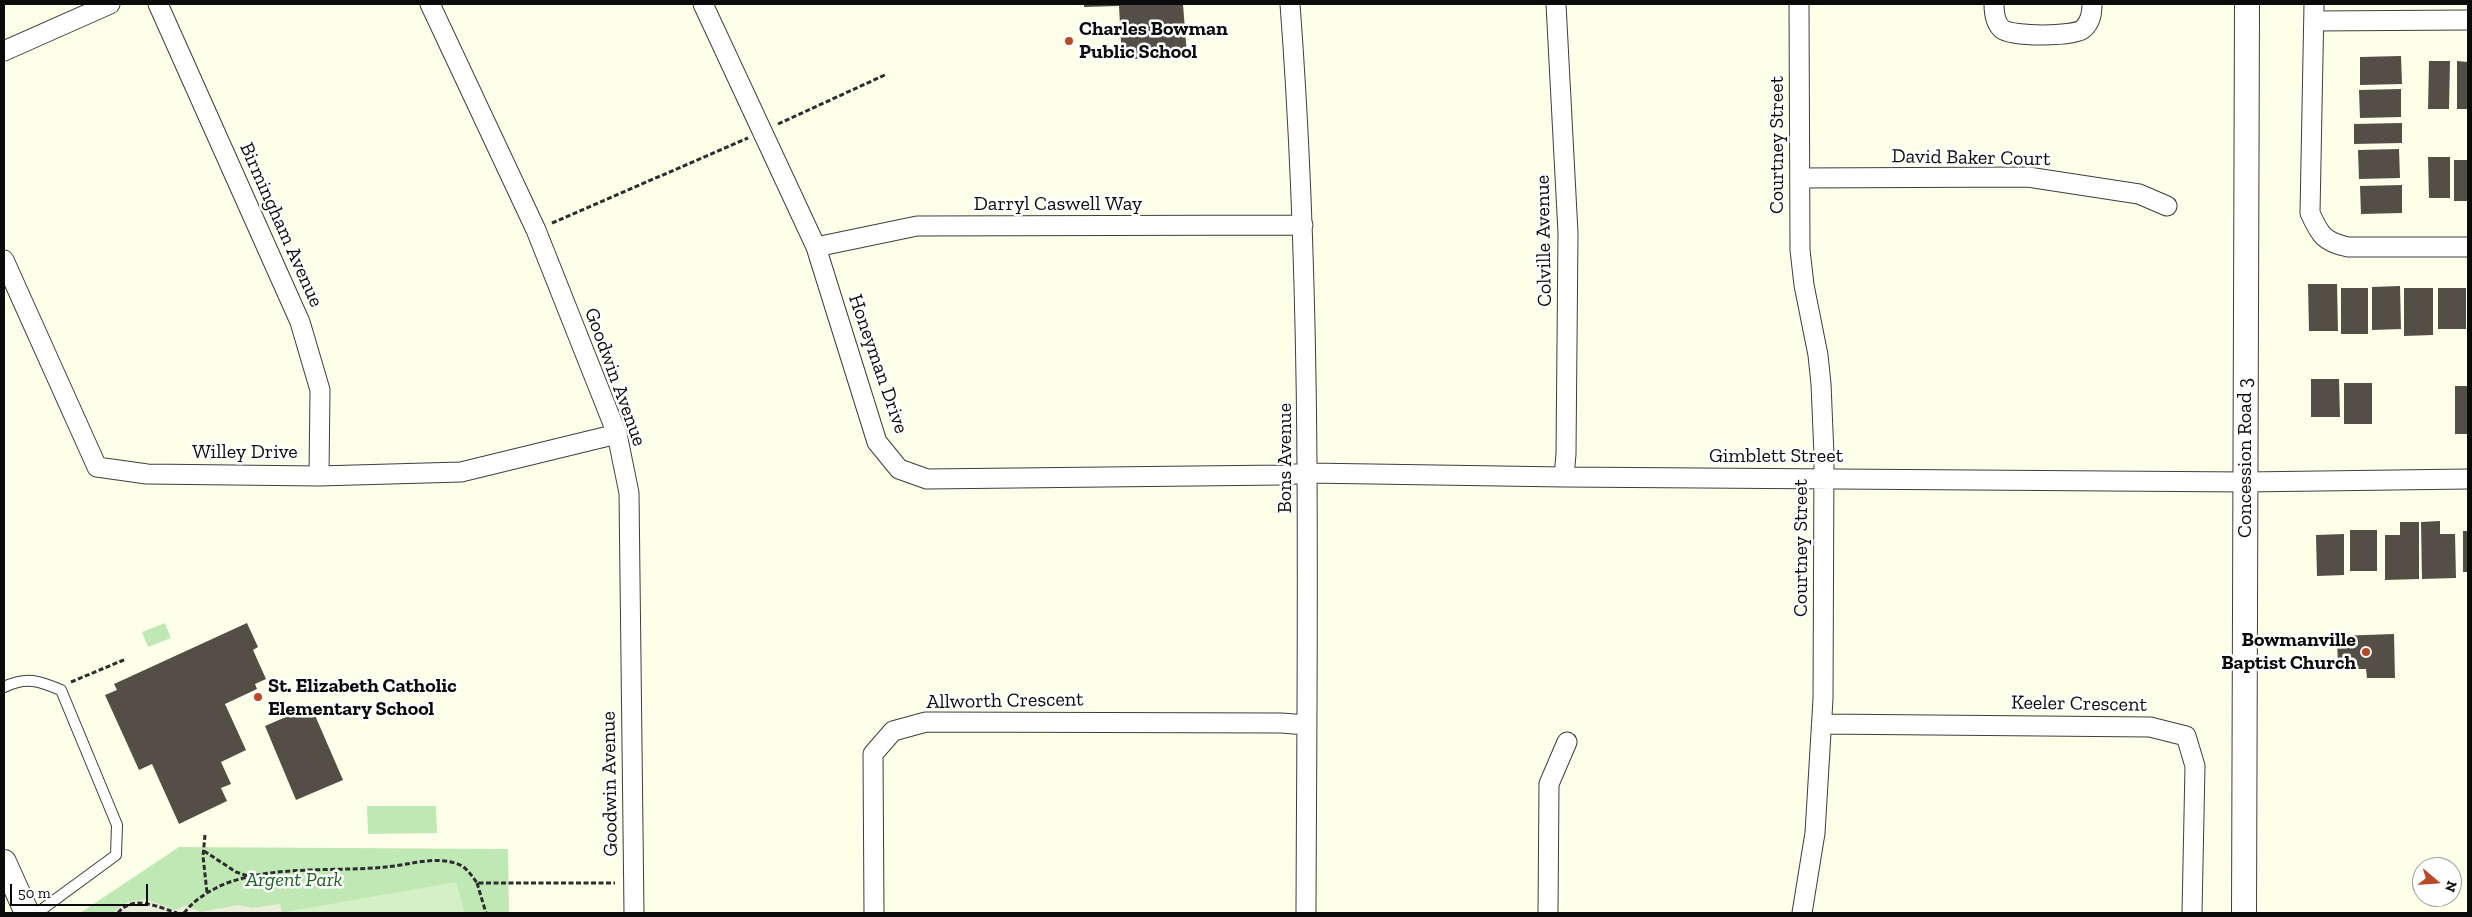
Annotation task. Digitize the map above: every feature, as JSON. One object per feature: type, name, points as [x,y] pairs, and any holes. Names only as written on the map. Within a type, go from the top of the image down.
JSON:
[{"type":"street","points":[[4,51],[110,4]]},
{"type":"street","name":"Birmingham Avenue","points":[[158,4],[300,322],[320,390],[319,476]]},
{"type":"street","name":"Goodwin Avenue","points":[[430,4],[536,230],[617,434],[628,493],[634,913]]},
{"type":"street","name":"Honeyman Drive","points":[[703,4],[816,248],[877,442],[899,470],[927,479],[1283,475],[1308,473]]},
{"type":"street","name":"Bons Avenue","points":[[1290,4],[1303,225],[1308,473],[1306,913]]},
{"type":"street","name":"Colville Avenue","points":[[1556,4],[1568,233],[1566,454],[1564,477]]},
{"type":"street","name":"Courtney Street","points":[[1799,4],[1800,250],[1804,285],[1822,384],[1824,478],[1822,724],[1815,832],[1802,913]]},
{"type":"street","points":[[1994,4],[1996,20],[2002,29],[2013,34],[2072,34],[2083,29],[2091,18],[2092,4]]},
{"type":"street","name":"Concession Road 3","points":[[2244,913],[2247,4]]},
{"type":"street","points":[[2468,20],[2314,12],[2310,213],[2318,231],[2330,244],[2348,247],[2468,247]]},
{"type":"street","name":"David Baker Court","points":[[1800,178],[2028,177],[2139,194],[2167,206]]},
{"type":"street","name":"Darryl Caswell Way","points":[[816,248],[917,226],[1303,225]]},
{"type":"street","name":"Willey Drive","points":[[4,260],[97,468],[147,474],[319,476],[461,472],[617,434]]},
{"type":"street","name":"Gimblett Street","points":[[1308,473],[1564,477],[2245,482],[2468,479]]},
{"type":"street","name":"Allworth Crescent","points":[[874,913],[874,754],[893,731],[926,722],[1280,723],[1306,725]]},
{"type":"street","name":"Keeler Crescent","points":[[1822,724],[2150,726],[2186,736],[2195,766],[2192,913]]},
{"type":"street","points":[[1548,913],[1549,784],[1567,742]]},
{"type":"street","points":[[4,862],[27,913]]},
{"type":"lane","points":[[4,687],[18,680],[40,681],[61,690],[117,825],[116,854],[37,913]]},
{"type":"path","points":[[536,230],[762,132],[887,74]]},
{"type":"path","points":[[61,690],[71,682],[126,659]]},
{"type":"path","points":[[205,835],[204,850],[207,892]]},
{"type":"path","points":[[204,850],[236,872],[249,877]]},
{"type":"path","points":[[184,913],[194,901],[207,892],[249,877],[388,867],[435,861],[462,866],[477,883],[486,913]]},
{"type":"path","points":[[477,883],[621,883]]},
{"type":"path","points":[[118,913],[128,905],[137,902],[177,913]]},
{"type":"green space","points":[[165,623],[171,638],[148,647],[142,632]]},
{"type":"green space","points":[[367,806],[436,806],[437,833],[368,834]]},
{"type":"green space","name":"Argent Park","points":[[179,847],[508,849],[509,913],[80,913]]},
{"type":"green space","points":[[456,882],[465,913],[279,913]]},
{"type":"shaded area","points":[[144,899],[176,910],[186,905],[200,912],[239,905],[252,908],[280,904],[282,913],[112,913],[126,903]]},
{"type":"building","points":[[1084,4],[1183,4],[1187,55],[1122,60],[1119,6],[1084,7]]},
{"type":"building","points":[[2401,56],[2402,84],[2360,85],[2360,57]]},
{"type":"building","points":[[2429,61],[2450,61],[2449,109],[2428,109]]},
{"type":"building","points":[[2457,61],[2468,62],[2468,109],[2457,109]]},
{"type":"building","points":[[2401,89],[2401,117],[2360,118],[2359,90]]},
{"type":"building","points":[[2402,123],[2402,143],[2354,144],[2354,124]]},
{"type":"building","points":[[2399,149],[2400,178],[2359,179],[2358,150]]},
{"type":"building","points":[[2428,157],[2450,157],[2450,198],[2429,198]]},
{"type":"building","points":[[2454,160],[2468,160],[2468,201],[2454,201]]},
{"type":"building","points":[[2402,185],[2402,213],[2361,214],[2360,186]]},
{"type":"building","points":[[2308,284],[2337,284],[2338,331],[2309,331]]},
{"type":"building","points":[[2400,286],[2401,329],[2372,330],[2372,287]]},
{"type":"building","points":[[2341,288],[2368,288],[2368,334],[2341,334]]},
{"type":"building","points":[[2404,288],[2433,288],[2433,335],[2404,336]]},
{"type":"building","points":[[2438,288],[2466,288],[2466,329],[2438,329]]},
{"type":"building","points":[[2311,379],[2339,379],[2340,417],[2311,417]]},
{"type":"building","points":[[2344,383],[2372,383],[2372,424],[2344,424]]},
{"type":"building","points":[[2455,386],[2468,386],[2468,434],[2455,434]]},
{"type":"building","points":[[2440,521],[2440,534],[2455,534],[2456,578],[2422,579],[2421,522]]},
{"type":"building","points":[[2400,522],[2419,522],[2419,579],[2385,580],[2385,535],[2400,535]]},
{"type":"building","points":[[2350,530],[2377,530],[2377,571],[2350,571]]},
{"type":"building","points":[[2463,531],[2468,531],[2468,572],[2463,572]]},
{"type":"building","points":[[2344,534],[2344,575],[2317,576],[2316,535]]},
{"type":"building","points":[[247,623],[258,647],[253,650],[266,679],[255,684],[257,689],[225,704],[246,750],[221,762],[231,784],[221,788],[227,801],[179,824],[152,764],[139,770],[105,695],[117,690],[114,684]]},
{"type":"building","name":"Bowmanville Baptist Church","points":[[2394,634],[2395,678],[2367,678],[2366,669],[2338,669],[2337,636]]},
{"type":"building","points":[[311,706],[343,780],[296,800],[265,726]]},
{"type":"place","name":"Charles Bowman Public School","points":[[1069,41]]},
{"type":"place","name":"Bowmanville Baptist Church","points":[[2366,652]]},
{"type":"place","name":"St. Elizabeth Catholic Elementary School","points":[[258,697]]}]
